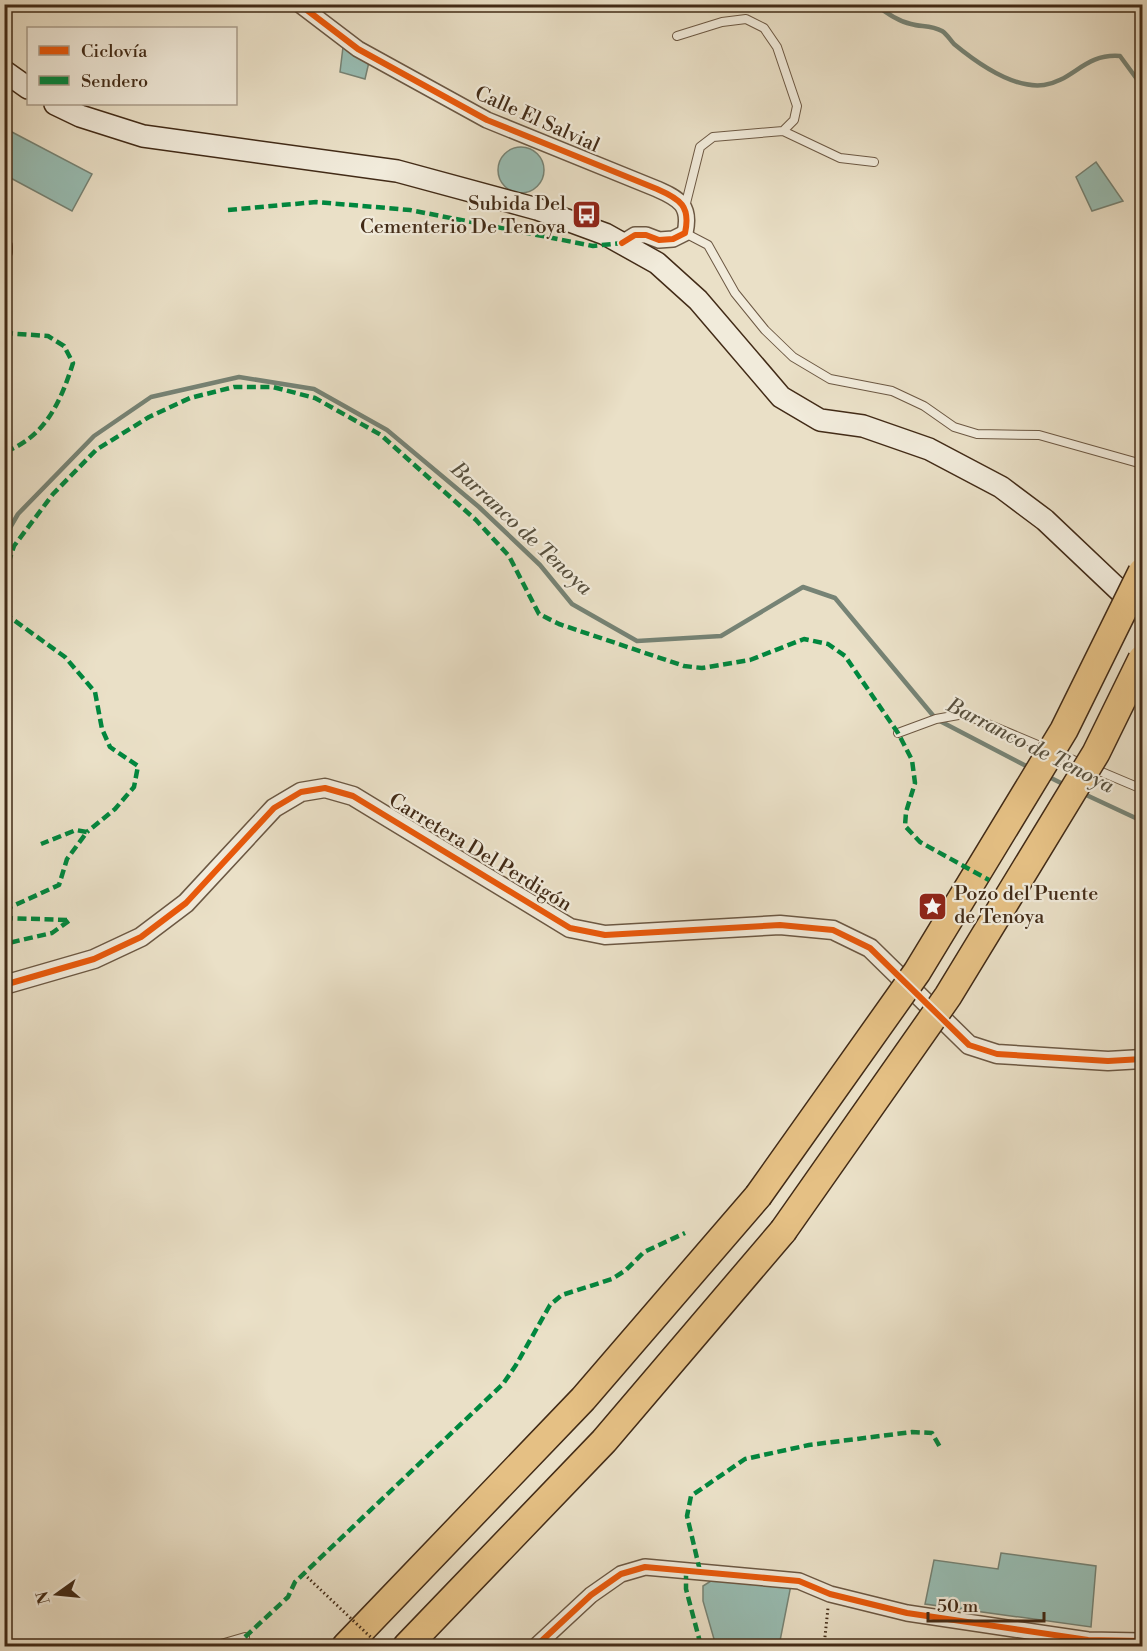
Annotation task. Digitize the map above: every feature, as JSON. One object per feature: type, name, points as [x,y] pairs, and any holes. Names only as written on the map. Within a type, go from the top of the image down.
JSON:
[{"type":"highway","points":[[346,1647],[583,1399],[758,1196],[917,972],[1064,730],[1143,572]]},
{"type":"highway","points":[[407,1647],[604,1441],[783,1231],[948,996],[1096,753],[1143,659]]},
{"type":"main road","points":[[4,72],[27,87]]},
{"type":"main road","points":[[57,105],[80,116],[143,136],[397,171],[537,209],[605,234],[657,263],[698,300],[782,397],[820,420],[863,426],[929,449],[1001,486],[1045,520],[1143,612]]},
{"type":"street","name":"Calle El Salvial","points":[[298,4],[358,49],[487,120],[676,197],[685,207]]},
{"type":"street","points":[[622,243],[635,236],[646,235],[659,240],[673,239],[685,233],[688,220],[685,207]]},
{"type":"street","points":[[4,246],[4,252]]},
{"type":"street","name":"Carretera Del Perdigón","points":[[4,985],[94,959],[141,937],[186,903],[274,807],[301,792],[325,788],[353,796],[570,927],[605,935],[780,925],[833,930],[870,948],[969,1045],[997,1054],[1108,1061],[1143,1059]]},
{"type":"street","points":[[536,1647],[591,1595],[621,1574],[645,1567],[799,1581],[830,1594],[907,1613],[1083,1643],[1143,1641]]},
{"type":"lane","points":[[677,36],[722,22],[746,19],[764,28],[777,47],[797,106],[794,120],[783,131]]},
{"type":"lane","points":[[685,207],[700,147],[713,137],[783,131],[840,158],[874,162]]},
{"type":"lane","points":[[685,233],[708,245],[735,293],[765,330],[793,357],[830,379],[892,391],[924,406],[954,427],[977,434],[1039,435],[1143,464]]},
{"type":"lane","points":[[898,733],[936,719],[964,714],[1143,789]]},
{"type":"lane","points":[[214,1647],[245,1637]]},
{"type":"path","points":[[304,1574],[380,1647]]},
{"type":"path","points":[[824,1647],[830,1594]]},
{"type":"water","points":[[343,47],[369,62],[365,79],[340,72]]},
{"type":"water","points":[[10,131],[92,174],[72,211],[5,175],[5,141]]},
{"type":"water","points":[[521,147],[537,154],[544,170],[537,186],[521,193],[505,186],[498,170],[505,154]]},
{"type":"water","points":[[1096,162],[1123,201],[1092,211],[1076,177]]},
{"type":"water","points":[[1001,1553],[1096,1566],[1091,1627],[925,1604],[934,1560],[998,1569]]},
{"type":"water","points":[[714,1579],[791,1585],[779,1646],[716,1646],[703,1601],[703,1586]]},
{"type":"waterway","points":[[875,4],[901,21],[942,31],[954,44],[974,59],[996,73],[1021,83],[1044,85],[1063,78],[1097,59],[1120,56],[1142,86]]},
{"type":"waterway","name":"Barranco de Tenoya","points":[[4,538],[18,514],[94,436],[151,397],[239,377],[314,389],[387,430],[479,507],[540,565],[572,604],[637,641],[721,636],[803,587],[835,598],[936,719],[1032,769]]},
{"type":"waterway","name":"Barranco de Tenoya","points":[[1047,776],[1067,786]]},
{"type":"waterway","name":"Barranco de Tenoya","points":[[1082,793],[1142,821]]},
{"type":"marked path","points":[[228,210],[316,202],[410,210],[593,246],[622,243]]},
{"type":"marked path","points":[[4,333],[48,336],[64,346],[73,363],[57,404],[41,428],[18,446],[4,452]]},
{"type":"marked path","points":[[4,576],[14,546],[53,494],[96,450],[149,417],[190,398],[234,387],[273,387],[315,398],[381,435],[476,520],[509,556],[539,614],[559,624],[684,666],[702,668],[750,660],[804,639],[828,644],[845,656],[898,733],[912,760],[915,783],[906,812],[905,826],[920,842],[989,880]]},
{"type":"marked path","points":[[4,613],[65,657],[95,692],[102,729],[110,747],[138,766],[134,787],[115,809],[87,832]]},
{"type":"marked path","points":[[4,910],[59,885],[67,859],[87,832],[76,830],[41,844]]},
{"type":"marked path","points":[[4,918],[70,920],[52,933],[4,944]]},
{"type":"marked path","points":[[245,1637],[288,1597],[295,1582],[503,1384],[550,1305],[562,1295],[612,1279],[626,1270],[644,1252],[685,1233]]},
{"type":"marked path","points":[[700,1571],[687,1516],[691,1496],[745,1459],[809,1445],[912,1432],[932,1433],[940,1447]]},
{"type":"marked path","points":[[686,1570],[686,1589],[701,1646]]},
{"type":"cycle path","points":[[299,4],[358,49],[487,120],[657,189],[678,200],[685,210],[685,233],[673,239],[659,240],[646,235],[635,235],[622,243]]},
{"type":"cycle path","points":[[4,985],[94,959],[141,937],[186,903],[274,808],[301,792],[325,788],[353,796],[570,928],[605,935],[780,925],[833,930],[870,948],[969,1045],[997,1054],[1108,1061],[1142,1059]]},
{"type":"cycle path","points":[[536,1646],[591,1595],[621,1574],[645,1567],[799,1581],[830,1594],[907,1613],[1088,1640],[1142,1641]]},
{"type":"place","name":"Subida Del Cementerio De Tenoya","points":[[587,215]]},
{"type":"place","name":"Pozo del Puente de Tenoya","points":[[933,906]]}]
